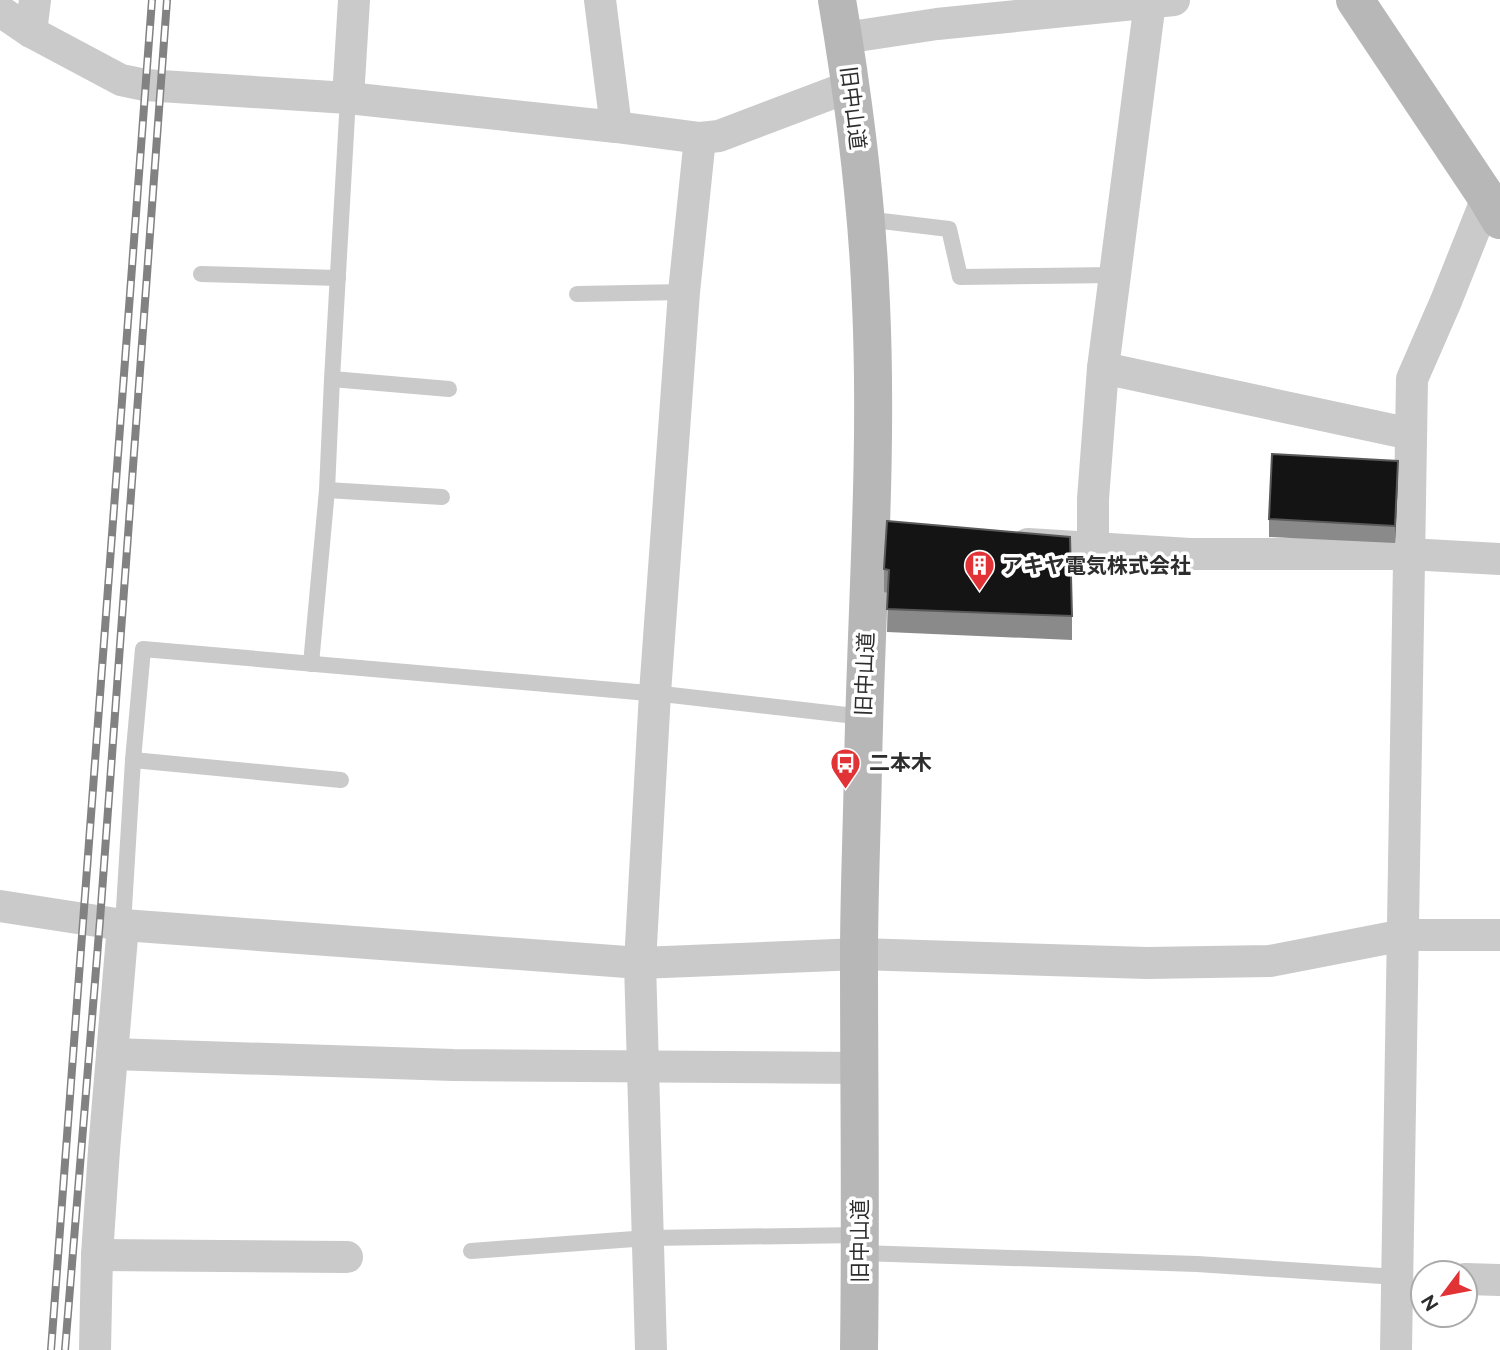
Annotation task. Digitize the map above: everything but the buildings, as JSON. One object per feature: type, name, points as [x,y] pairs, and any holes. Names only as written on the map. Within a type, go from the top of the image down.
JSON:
[{"type":"main road","name":"旧中山道","points":[[837,0],[851,86],[866,219],[872,304],[873,426],[883,535],[864,717],[859,954],[859,1350]]},
{"type":"main road","points":[[1355,0],[1493,209]]},
{"type":"street","points":[[31,32],[35,0]]},
{"type":"street","points":[[348,98],[354,0]]},
{"type":"street","points":[[600,0],[616,127]]},
{"type":"street","points":[[844,38],[937,24],[1162,1],[1115,275],[1103,368],[1093,499],[1093,550]]},
{"type":"street","points":[[0,11],[31,32],[121,80],[145,85],[348,98],[700,138],[719,136],[851,86]]},
{"type":"street","points":[[650,1350],[640,963],[655,693],[684,292],[700,138]]},
{"type":"street","points":[[1410,1259],[1404,935],[1412,379],[1446,300],[1493,209]]},
{"type":"street","points":[[1103,368],[1412,434]]},
{"type":"street","points":[[1004,542],[1093,550],[1190,554],[1408,554],[1500,559]]},
{"type":"street","points":[[0,906],[123,925],[640,963],[859,954],[1147,962],[1270,961],[1404,935],[1500,935]]},
{"type":"street","points":[[95,1350],[97,1255],[123,925]]},
{"type":"street","points":[[112,1054],[453,1065],[860,1068]]},
{"type":"street","points":[[97,1255],[347,1257]]},
{"type":"street","points":[[1479,1279],[1500,1280]]},
{"type":"street","points":[[1396,1350],[1409,1282]]},
{"type":"lane","points":[[311,664],[327,490],[348,98]]},
{"type":"lane","points":[[866,219],[949,229],[960,277],[1115,275]]},
{"type":"lane","points":[[201,274],[338,278]]},
{"type":"lane","points":[[577,294],[684,292]]},
{"type":"lane","points":[[332,379],[449,389]]},
{"type":"lane","points":[[327,490],[442,497]]},
{"type":"lane","points":[[123,925],[143,649],[655,693],[864,717]]},
{"type":"lane","points":[[133,760],[341,780]]},
{"type":"lane","points":[[471,1251],[648,1238],[861,1244],[1409,1277]]},
{"type":"railway","points":[[51,1350],[152,0]]},
{"type":"railway","points":[[65,1350],[100,920],[167,0]]},
{"type":"place","name":"アキヤ電気株式会社","points":[[979,593]]},
{"type":"place","name":"二本木","points":[[846,790]]}]
